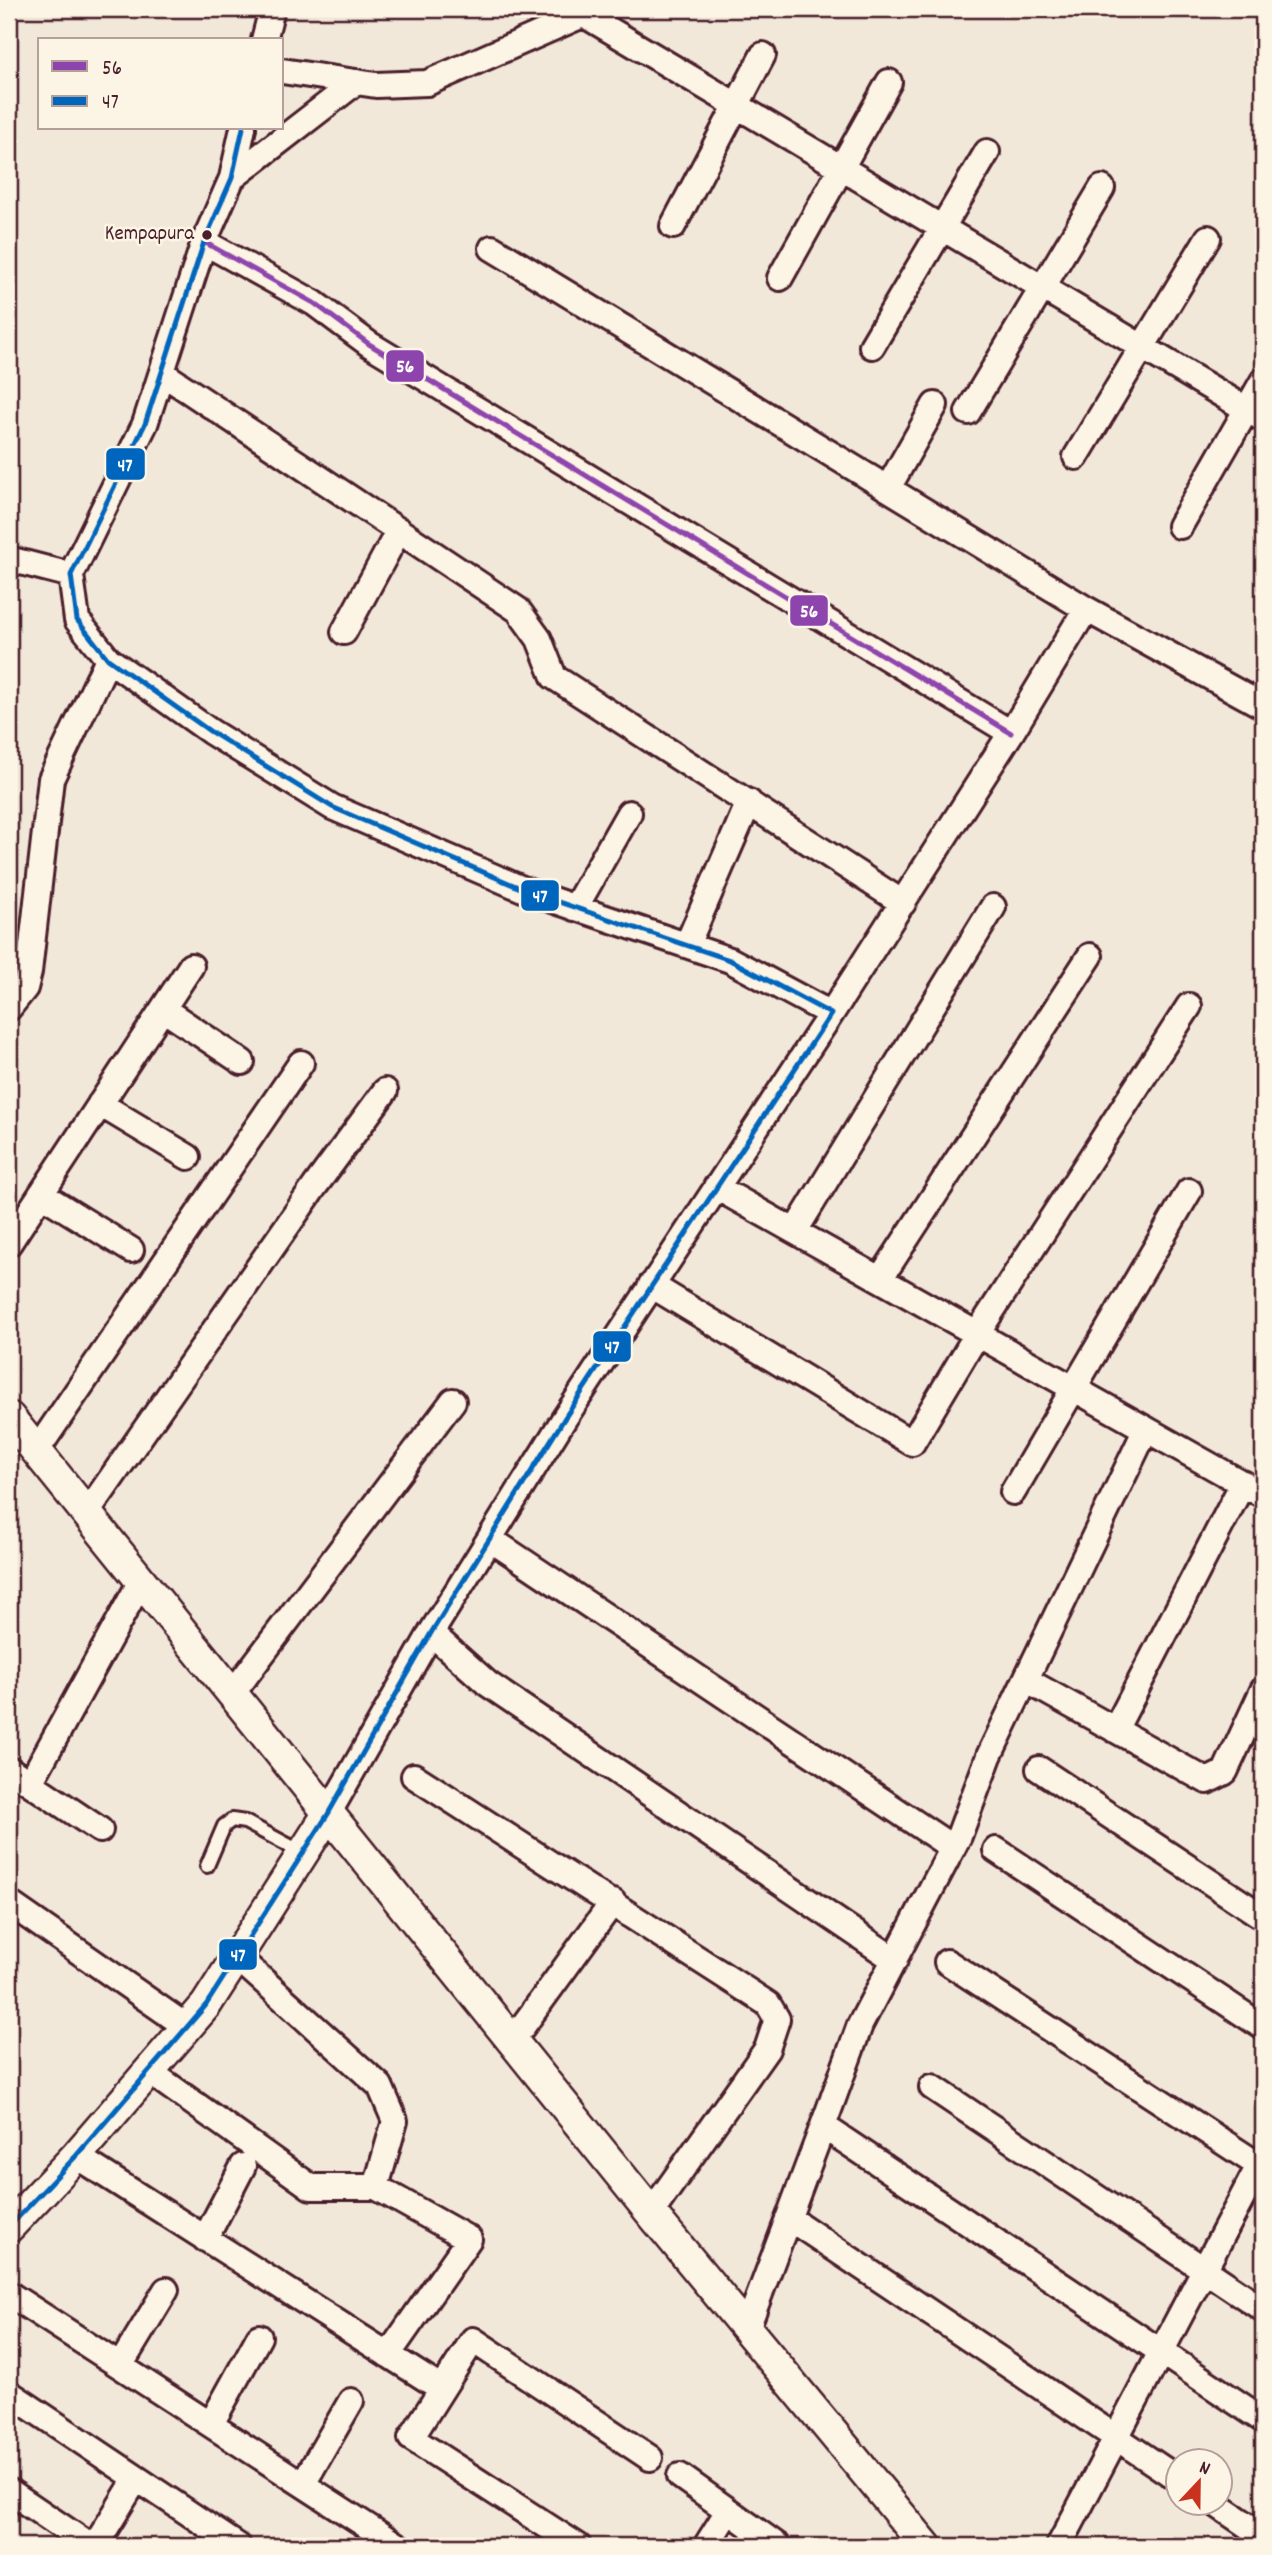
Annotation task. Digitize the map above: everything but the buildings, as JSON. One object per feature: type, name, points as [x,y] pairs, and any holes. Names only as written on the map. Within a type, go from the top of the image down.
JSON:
[{"type":"street","points":[[265,38],[272,9]]},
{"type":"street","points":[[284,71],[376,85],[427,83],[589,11],[736,106],[1255,414]]},
{"type":"street","points":[[673,226],[763,55]]},
{"type":"street","points":[[232,178],[356,82]]},
{"type":"street","points":[[780,278],[889,82]]},
{"type":"street","points":[[243,130],[232,178],[204,242],[145,424],[71,575],[77,620],[108,659],[211,732],[332,807],[532,893],[730,960],[831,1014]]},
{"type":"street","points":[[872,346],[987,152]]},
{"type":"street","points":[[968,412],[1102,188]]},
{"type":"street","points":[[1076,457],[1208,238]]},
{"type":"street","points":[[204,242],[314,303],[369,344],[1011,733]]},
{"type":"street","points":[[492,248],[1086,609],[1263,706]]},
{"type":"street","points":[[162,373],[518,610],[539,639],[554,677],[904,903]]},
{"type":"street","points":[[1180,526],[1255,414],[1263,381]]},
{"type":"street","points":[[888,488],[934,405]]},
{"type":"street","points":[[344,632],[399,530]]},
{"type":"street","points":[[9,559],[71,575]]},
{"type":"street","points":[[9,2227],[150,2072],[187,2027],[237,1957],[328,1814],[431,1633],[490,1539],[651,1285],[904,903],[1086,609]]},
{"type":"street","points":[[9,1008],[25,988],[29,972],[51,779],[108,659]]},
{"type":"street","points":[[687,945],[749,802]]},
{"type":"street","points":[[575,908],[629,813]]},
{"type":"street","points":[[795,1231],[993,907]]},
{"type":"street","points":[[880,1279],[1090,956]]},
{"type":"street","points":[[9,1243],[191,966]]},
{"type":"street","points":[[651,1285],[912,1443],[977,1334],[1189,1006]]},
{"type":"street","points":[[163,1009],[242,1062]]},
{"type":"street","points":[[37,1450],[301,1063]]},
{"type":"street","points":[[87,1513],[315,1186],[385,1091]]},
{"type":"street","points":[[100,1104],[188,1157]]},
{"type":"street","points":[[716,1187],[1253,1489],[1115,1730]]},
{"type":"street","points":[[1013,1492],[1189,1191]]},
{"type":"street","points":[[41,1194],[131,1250]]},
{"type":"street","points":[[232,1694],[453,1401]]},
{"type":"street","points":[[9,1417],[651,2213],[926,2546]]},
{"type":"street","points":[[747,2331],[860,2025],[953,1848],[989,1756],[1146,1429]]},
{"type":"street","points":[[490,1539],[953,1848]]},
{"type":"street","points":[[30,1783],[141,1581]]},
{"type":"street","points":[[431,1633],[488,1684],[894,1960]]},
{"type":"street","points":[[1026,1680],[1207,1781],[1216,1779],[1225,1772],[1263,1690]]},
{"type":"street","points":[[9,1769],[100,1830]]},
{"type":"street","points":[[1039,1769],[1263,1917]]},
{"type":"street","points":[[414,1776],[768,2004],[777,2019],[767,2049],[651,2213]]},
{"type":"street","points":[[996,1850],[1263,2027]]},
{"type":"street","points":[[512,2041],[613,1902]]},
{"type":"street","points":[[9,1903],[187,2027]]},
{"type":"street","points":[[237,1957],[380,2086],[395,2122],[376,2187]]},
{"type":"street","points":[[947,1962],[1261,2163],[1059,2546]]},
{"type":"street","points":[[150,2072],[311,2188],[376,2187],[469,2239],[388,2355]]},
{"type":"street","points":[[932,2087],[1263,2309]]},
{"type":"street","points":[[823,2126],[1263,2420]]},
{"type":"street","points":[[76,2156],[442,2389]]},
{"type":"street","points":[[205,2239],[243,2166]]},
{"type":"street","points":[[789,2218],[1164,2470]]},
{"type":"street","points":[[121,2366],[166,2290]]},
{"type":"street","points":[[9,2294],[398,2546]]},
{"type":"street","points":[[211,2424],[259,2337]]},
{"type":"street","points":[[578,2546],[411,2438],[473,2340],[650,2458]]},
{"type":"street","points":[[9,2393],[238,2546]]},
{"type":"street","points":[[303,2484],[351,2401]]},
{"type":"street","points":[[680,2476],[778,2546]]},
{"type":"street","points":[[9,2491],[93,2546],[136,2479]]},
{"type":"street","points":[[706,2546],[728,2511]]},
{"type":"street","points":[[1234,2516],[1263,2536]]},
{"type":"lane","points":[[207,1866],[224,1826],[232,1820],[245,1822],[303,1853]]},
{"type":"transit line","name":"47","points":[[9,2227],[76,2156],[206,2005],[328,1814],[431,1633],[564,1419],[831,1014],[730,960],[532,893],[332,807],[211,732],[108,659],[77,620],[71,575],[145,424],[204,242],[232,178],[243,130]]},
{"type":"transit line","name":"56","points":[[204,242],[314,303],[369,344],[1011,733]]},
{"type":"place","name":"Kempapura","points":[[207,235]]}]
